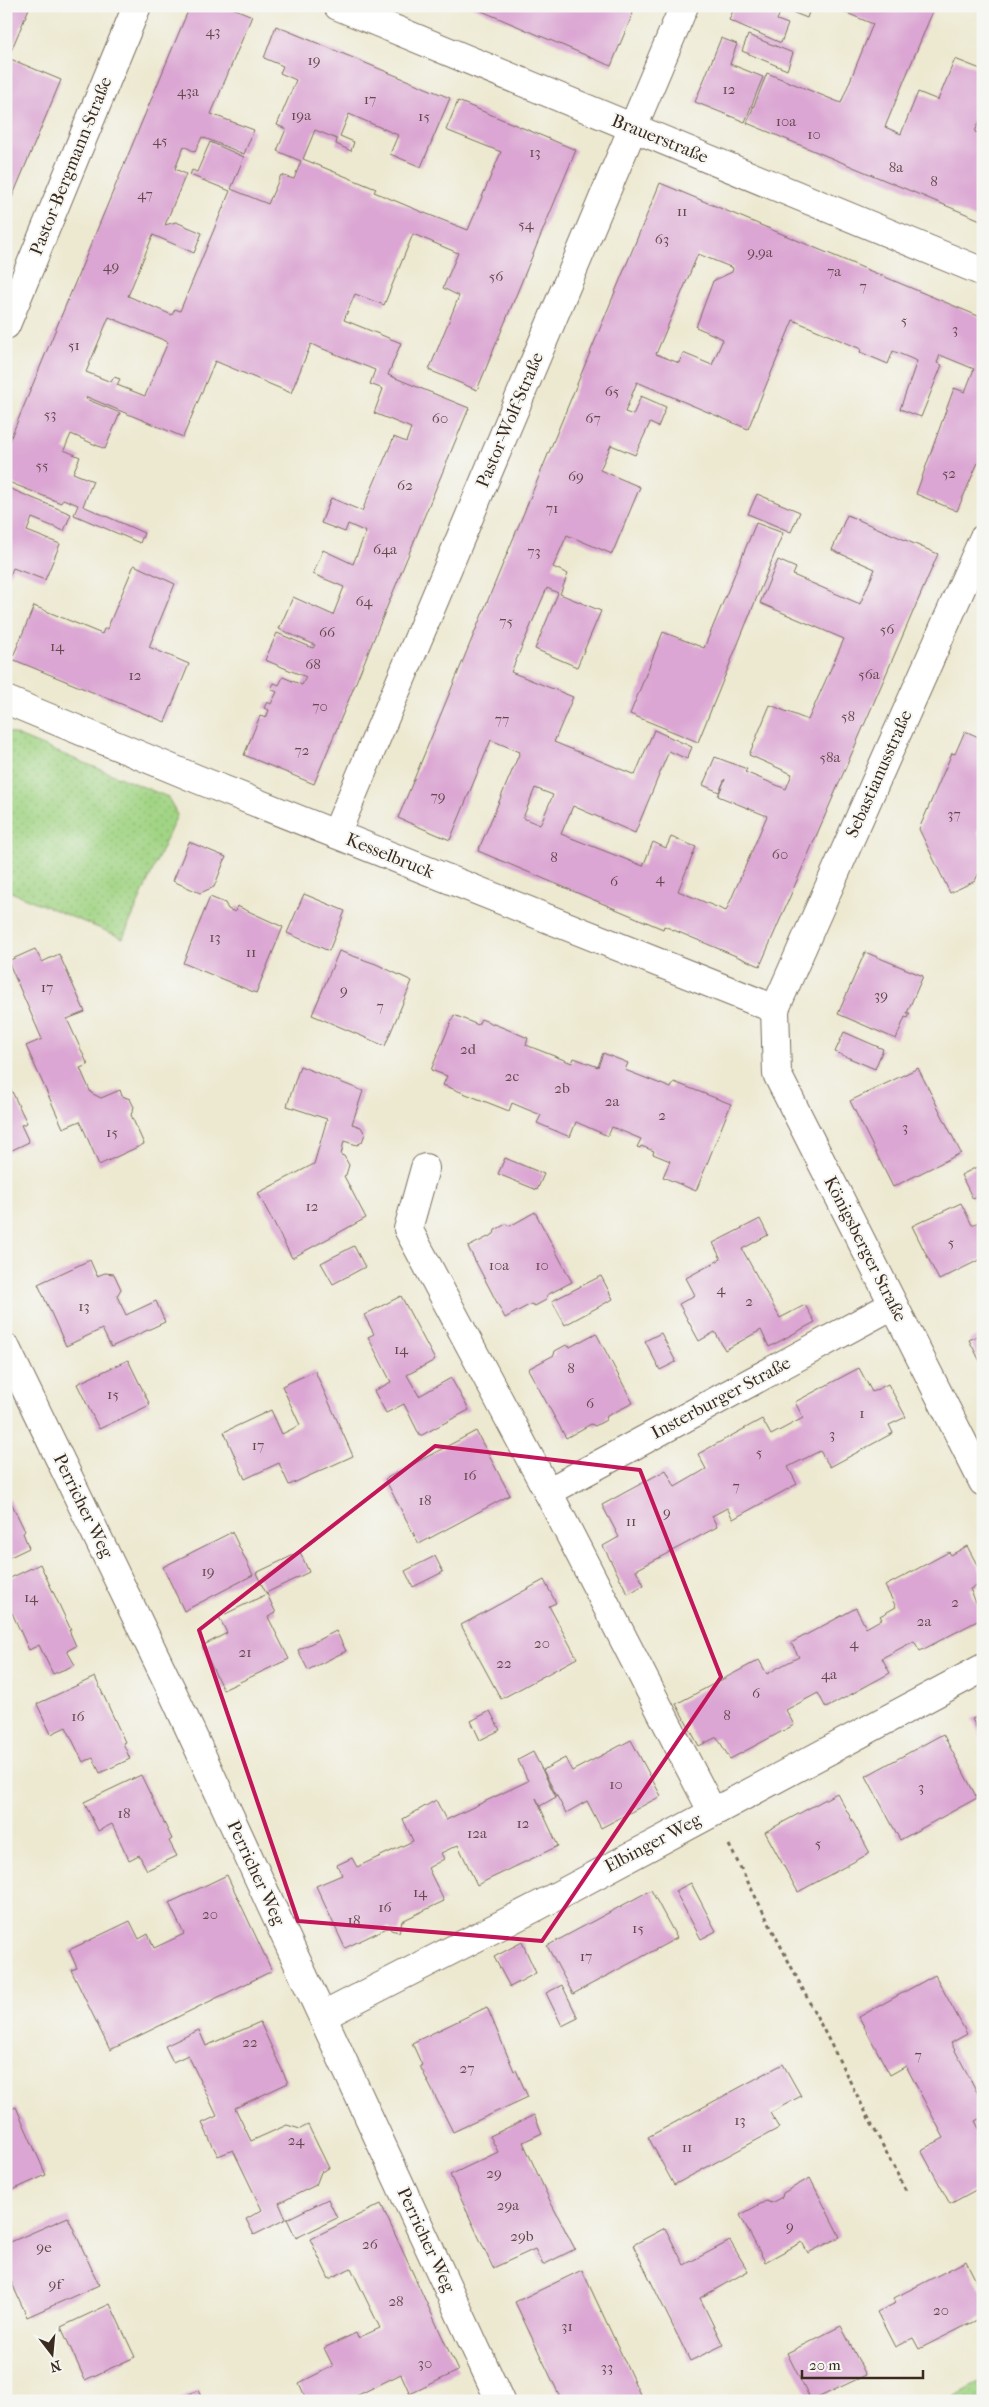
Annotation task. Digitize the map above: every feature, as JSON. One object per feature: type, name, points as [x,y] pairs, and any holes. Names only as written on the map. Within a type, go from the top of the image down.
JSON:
[{"type":"street","name":"Pastor-Bergmann-Straße","points":[[6,325],[137,6]]},
{"type":"street","name":"Brauerstraße","points":[[338,6],[983,272]]},
{"type":"street","name":"Pastor-Wolf-Straße","points":[[336,834],[684,6]]},
{"type":"street","name":"Sebastianusstraße","points":[[775,1009],[983,539]]},
{"type":"street","name":"Kesselbruck","points":[[6,700],[775,1009]]},
{"type":"street","name":"Königsberger Straße","points":[[775,1009],[778,1074],[983,1482]]},
{"type":"street","points":[[425,1168],[408,1230],[548,1492],[712,1811]]},
{"type":"street","name":"Insterburger Straße","points":[[548,1492],[893,1305]]},
{"type":"street","name":"Perricher Weg","points":[[6,1348],[172,1691],[322,2016],[494,2399]]},
{"type":"street","name":"Elbinger Weg","points":[[322,2016],[538,1906],[712,1811],[983,1668]]},
{"type":"path","points":[[712,1811],[906,2192]]},
{"type":"highlighted area","points":[[435,1446],[640,1470],[721,1677],[542,1941],[298,1921],[199,1630]]},
{"type":"green space","points":[[6,731],[168,797],[177,815],[123,938],[6,890]]},
{"type":"green space","points":[[983,2381],[983,2401],[944,2401]]},
{"type":"building","points":[[6,6],[30,6],[8,58],[61,80],[6,212]]},
{"type":"building","points":[[190,6],[228,6],[252,16],[211,114],[254,130],[244,154],[202,137],[195,152],[184,146],[175,169],[186,174],[165,225],[176,222],[202,233],[194,253],[153,235],[128,296],[172,315],[175,309],[180,311],[230,191],[190,175],[192,170],[197,172],[210,142],[244,157],[231,189],[268,204],[281,175],[294,179],[301,161],[277,151],[286,129],[277,125],[296,80],[280,73],[283,66],[264,58],[276,26],[450,98],[421,167],[390,154],[398,135],[349,114],[340,136],[354,142],[351,151],[336,144],[337,139],[315,130],[303,159],[376,189],[374,192],[422,212],[468,230],[501,152],[446,130],[458,101],[576,150],[477,390],[429,370],[459,296],[443,288],[458,253],[413,234],[384,305],[355,294],[344,320],[401,343],[388,375],[469,408],[314,784],[244,755],[260,716],[266,718],[269,710],[264,708],[267,702],[271,704],[277,692],[271,689],[274,683],[279,685],[283,677],[302,685],[306,677],[265,660],[277,633],[313,648],[315,645],[279,629],[293,597],[333,615],[344,587],[313,574],[323,550],[353,564],[366,532],[348,524],[345,532],[321,523],[331,498],[362,511],[394,437],[406,442],[411,428],[374,413],[383,389],[370,384],[375,370],[311,344],[291,393],[215,361],[183,437],[87,397],[86,399],[120,413],[105,449],[71,434],[64,450],[80,457],[73,473],[93,481],[83,506],[144,533],[140,543],[74,515],[78,505],[63,499],[61,503],[6,481],[6,449]],"holes":[[[109,317],[168,342],[145,396],[117,385],[120,379],[114,377],[111,382],[86,372]]]},
{"type":"building","points":[[470,6],[616,6],[633,13],[611,66]]},
{"type":"building","points":[[735,6],[811,6],[807,18],[782,8],[777,20],[788,24],[781,43],[729,20]]},
{"type":"building","points":[[830,6],[935,6],[885,127],[901,134],[918,92],[938,100],[955,59],[983,70],[983,113],[975,132],[983,135],[983,221],[747,123],[767,73],[841,103],[873,24]]},
{"type":"building","points":[[748,35],[793,53],[787,70],[742,51]]},
{"type":"building","points":[[721,38],[737,44],[730,64],[763,77],[745,122],[695,102]]},
{"type":"building","points":[[660,183],[983,318],[983,451],[957,511],[916,494],[954,388],[965,392],[974,369],[940,355],[937,363],[942,365],[921,417],[900,409],[917,361],[893,351],[888,364],[860,352],[861,349],[793,320],[748,429],[637,382],[625,412],[633,415],[641,396],[666,407],[658,427],[650,423],[635,455],[611,445],[600,470],[640,487],[612,554],[567,535],[553,567],[568,574],[560,594],[601,611],[577,667],[535,649],[558,593],[547,588],[511,672],[573,697],[554,742],[635,775],[654,730],[692,747],[687,759],[669,751],[635,833],[573,806],[561,834],[643,866],[653,842],[666,848],[671,837],[696,847],[678,891],[726,911],[767,816],[718,796],[725,779],[719,792],[703,785],[715,757],[747,769],[745,772],[786,789],[792,774],[749,755],[770,705],[808,720],[844,639],[760,603],[778,560],[796,568],[793,575],[860,604],[875,569],[832,550],[847,515],[938,554],[760,966],[664,926],[663,929],[478,851],[520,752],[491,740],[450,840],[398,818]],"holes":[[[698,254],[733,268],[732,272],[713,281],[696,327],[723,339],[712,365],[683,353],[679,363],[656,354]],[[535,788],[553,795],[540,825],[523,818]]]},
{"type":"building","points":[[6,487],[71,514],[64,531],[32,518],[27,531],[60,544],[45,580],[13,568],[6,585]]},
{"type":"building","points":[[757,494],[800,512],[791,532],[748,514]]},
{"type":"building","points":[[756,523],[783,533],[698,742],[630,714],[663,632],[704,648]]},
{"type":"building","points":[[134,565],[175,584],[149,647],[189,664],[165,722],[12,659],[34,606],[102,634],[104,629],[107,629]]},
{"type":"building","points":[[965,731],[983,739],[983,788],[979,797],[983,800],[983,827],[977,831],[983,843],[983,864],[975,881],[950,893],[919,829],[952,753],[955,754]]},
{"type":"building","points":[[189,842],[226,857],[214,887],[200,893],[173,881]]},
{"type":"building","points":[[304,894],[345,911],[329,951],[287,933]]},
{"type":"building","points":[[210,897],[225,903],[228,909],[235,912],[237,906],[283,927],[256,993],[183,963]]},
{"type":"building","points":[[35,949],[42,962],[59,954],[85,1012],[67,1019],[88,1065],[80,1068],[91,1093],[101,1098],[120,1090],[122,1096],[130,1099],[134,1107],[131,1115],[144,1144],[99,1165],[80,1121],[63,1128],[26,1046],[42,1039],[8,961]]},
{"type":"building","points":[[339,951],[376,964],[412,981],[385,1046],[312,1015]]},
{"type":"building","points":[[865,952],[923,976],[907,1013],[910,1013],[908,1018],[905,1017],[896,1039],[838,1014]]},
{"type":"building","points":[[454,1015],[478,1025],[481,1019],[504,1028],[528,1038],[526,1045],[572,1063],[574,1058],[598,1067],[603,1053],[628,1063],[625,1070],[671,1088],[674,1082],[731,1104],[696,1191],[663,1177],[670,1161],[653,1154],[654,1151],[641,1146],[640,1148],[637,1147],[641,1139],[612,1127],[608,1136],[576,1122],[570,1137],[537,1123],[541,1115],[512,1103],[509,1111],[443,1085],[447,1076],[431,1070]]},
{"type":"building","points":[[844,1032],[883,1049],[875,1069],[835,1052]]},
{"type":"building","points":[[300,1066],[363,1091],[352,1124],[361,1127],[365,1134],[362,1142],[357,1145],[344,1141],[341,1155],[344,1156],[349,1165],[344,1176],[366,1218],[292,1258],[258,1193],[314,1164],[327,1119],[287,1106]]},
{"type":"building","points":[[918,1068],[961,1153],[893,1187],[850,1101]]},
{"type":"building","points":[[6,1079],[27,1123],[21,1125],[29,1142],[6,1153]]},
{"type":"building","points":[[505,1158],[544,1174],[537,1190],[498,1174]]},
{"type":"building","points":[[983,1164],[983,1194],[973,1199],[961,1175]]},
{"type":"building","points":[[961,1203],[972,1225],[983,1220],[983,1258],[939,1280],[912,1226]]},
{"type":"building","points":[[535,1212],[572,1282],[547,1295],[546,1300],[535,1306],[531,1304],[505,1318],[468,1247],[494,1234],[495,1230],[506,1224],[510,1226]]},
{"type":"building","points":[[760,1219],[768,1235],[742,1249],[780,1318],[805,1305],[815,1322],[769,1347],[761,1330],[725,1350],[715,1332],[699,1341],[679,1304],[695,1295],[686,1278],[721,1259],[713,1243]]},
{"type":"building","points":[[354,1246],[365,1267],[333,1284],[321,1263]]},
{"type":"building","points":[[90,1260],[97,1276],[105,1273],[114,1274],[121,1289],[117,1296],[126,1315],[156,1301],[165,1322],[111,1347],[102,1329],[66,1346],[38,1284]]},
{"type":"building","points":[[601,1276],[613,1299],[565,1325],[552,1301]]},
{"type":"building","points":[[401,1296],[435,1360],[407,1375],[419,1396],[451,1378],[469,1410],[420,1436],[404,1404],[386,1413],[374,1391],[391,1382],[368,1337],[374,1334],[364,1315]]},
{"type":"building","points":[[596,1333],[633,1403],[607,1416],[606,1420],[595,1426],[591,1424],[566,1438],[528,1369],[554,1355],[555,1351],[566,1345],[570,1347]]},
{"type":"building","points":[[661,1333],[676,1362],[660,1370],[645,1341]]},
{"type":"building","points":[[983,1333],[983,1367],[969,1340]]},
{"type":"building","points":[[128,1360],[150,1405],[99,1429],[77,1384]]},
{"type":"building","points":[[859,1368],[872,1392],[888,1384],[906,1417],[889,1425],[893,1433],[830,1467],[820,1451],[788,1467],[797,1484],[733,1519],[727,1508],[712,1516],[717,1527],[636,1570],[644,1585],[628,1594],[603,1546],[619,1537],[602,1505],[666,1470],[675,1487],[706,1469],[698,1454],[762,1419],[771,1435],[803,1418],[795,1402]]},
{"type":"building","points":[[315,1371],[353,1456],[289,1485],[279,1463],[245,1479],[224,1432],[271,1410],[282,1434],[300,1425],[282,1386]]},
{"type":"building","points":[[476,1431],[510,1495],[419,1544],[385,1479]]},
{"type":"building","points":[[6,1492],[25,1531],[23,1533],[29,1548],[6,1559]]},
{"type":"building","points":[[232,1532],[253,1575],[184,1611],[163,1567]]},
{"type":"building","points":[[967,1546],[983,1576],[983,1583],[970,1589],[983,1618],[920,1651],[914,1641],[882,1658],[890,1673],[826,1708],[818,1693],[786,1710],[794,1725],[730,1759],[717,1737],[699,1746],[676,1704],[759,1660],[767,1674],[799,1657],[791,1643],[856,1608],[866,1628],[882,1619],[880,1616],[896,1607],[885,1586],[949,1552],[951,1555]]},
{"type":"building","points":[[300,1552],[309,1572],[266,1593],[256,1573]]},
{"type":"building","points":[[435,1556],[443,1572],[413,1587],[405,1571]]},
{"type":"building","points":[[40,1564],[71,1630],[69,1630],[76,1646],[67,1651],[75,1665],[53,1674],[39,1645],[29,1650],[12,1613],[6,1616],[6,1580]]},
{"type":"building","points":[[544,1580],[556,1603],[549,1606],[577,1658],[501,1699],[461,1625]]},
{"type":"building","points":[[267,1594],[276,1613],[268,1617],[289,1659],[223,1690],[202,1646],[227,1633],[219,1617]]},
{"type":"building","points":[[336,1631],[346,1651],[308,1670],[298,1650]]},
{"type":"building","points":[[95,1677],[125,1742],[123,1743],[130,1759],[100,1773],[93,1758],[83,1762],[66,1727],[51,1734],[37,1704]]},
{"type":"building","points":[[490,1711],[500,1730],[480,1740],[471,1721]]},
{"type":"building","points":[[983,1714],[983,1740],[972,1719]]},
{"type":"building","points":[[943,1734],[977,1798],[900,1840],[866,1776]]},
{"type":"building","points":[[631,1740],[661,1796],[601,1828],[587,1801],[566,1813],[543,1770],[565,1758],[572,1771]]},
{"type":"building","points":[[533,1752],[556,1797],[540,1806],[536,1798],[558,1846],[477,1885],[458,1845],[441,1853],[444,1859],[428,1868],[444,1901],[402,1921],[399,1932],[391,1930],[389,1927],[345,1948],[316,1886],[342,1875],[337,1865],[352,1858],[357,1867],[413,1841],[403,1819],[436,1800],[446,1820],[528,1781],[518,1760]]},
{"type":"building","points":[[141,1775],[172,1839],[169,1841],[177,1856],[147,1870],[139,1855],[129,1860],[112,1824],[98,1831],[84,1802]]},
{"type":"building","points":[[837,1793],[870,1853],[798,1892],[765,1832]]},
{"type":"building","points":[[227,1875],[272,1971],[110,2050],[71,1970],[77,1968],[69,1950],[130,1921],[139,1939],[148,1934],[154,1948],[184,1934],[169,1903]]},
{"type":"building","points":[[691,1883],[716,1931],[701,1939],[675,1891]]},
{"type":"building","points":[[651,1890],[677,1938],[573,1994],[547,1946]]},
{"type":"building","points":[[522,1942],[536,1973],[510,1987],[494,1957]]},
{"type":"building","points":[[935,1975],[967,2034],[951,2043],[983,2103],[983,2117],[975,2121],[983,2136],[983,2186],[950,2204],[921,2150],[944,2138],[906,2066],[890,2075],[859,2017]]},
{"type":"building","points":[[562,1985],[578,2018],[562,2026],[546,1993]]},
{"type":"building","points":[[487,2007],[514,2071],[516,2070],[528,2097],[453,2132],[420,2066],[422,2065],[412,2043]]},
{"type":"building","points":[[260,2022],[288,2083],[235,2108],[251,2141],[287,2125],[300,2129],[308,2125],[329,2168],[321,2172],[316,2185],[279,2203],[286,2219],[254,2235],[246,2219],[262,2210],[233,2150],[218,2156],[210,2140],[202,2123],[217,2116],[188,2055],[173,2062],[165,2046],[199,2030],[206,2046]]},
{"type":"building","points":[[783,2064],[801,2096],[770,2113],[779,2128],[674,2185],[648,2137]]},
{"type":"building","points":[[16,2107],[46,2175],[6,2193],[6,2112]]},
{"type":"building","points":[[534,2115],[542,2133],[523,2142],[575,2249],[543,2265],[535,2249],[493,2268],[450,2175],[498,2152],[490,2136]]},
{"type":"building","points":[[810,2178],[840,2237],[808,2253],[802,2242],[765,2262],[740,2215],[766,2201],[771,2203],[782,2197],[783,2193]]},
{"type":"building","points":[[328,2199],[337,2218],[296,2238],[287,2219]]},
{"type":"building","points":[[381,2204],[458,2371],[410,2394],[401,2374],[346,2401],[307,2401],[299,2383],[333,2366],[324,2348],[356,2333],[358,2338],[380,2328],[351,2268],[329,2279],[310,2239]]},
{"type":"building","points":[[68,2217],[99,2285],[27,2317],[6,2270],[6,2244]]},
{"type":"building","points":[[665,2228],[684,2265],[730,2241],[748,2271],[700,2298],[723,2345],[690,2361],[633,2245]]},
{"type":"building","points":[[966,2261],[983,2295],[983,2317],[919,2349],[913,2338],[895,2347],[877,2312],[896,2303],[894,2298]]},
{"type":"building","points":[[582,2270],[643,2401],[562,2401],[515,2302]]},
{"type":"building","points":[[110,2304],[135,2357],[85,2380],[61,2327]]},
{"type":"building","points":[[841,2326],[866,2375],[811,2401],[787,2353]]},
{"type":"building","points":[[198,2390],[203,2401],[176,2401]]}]
